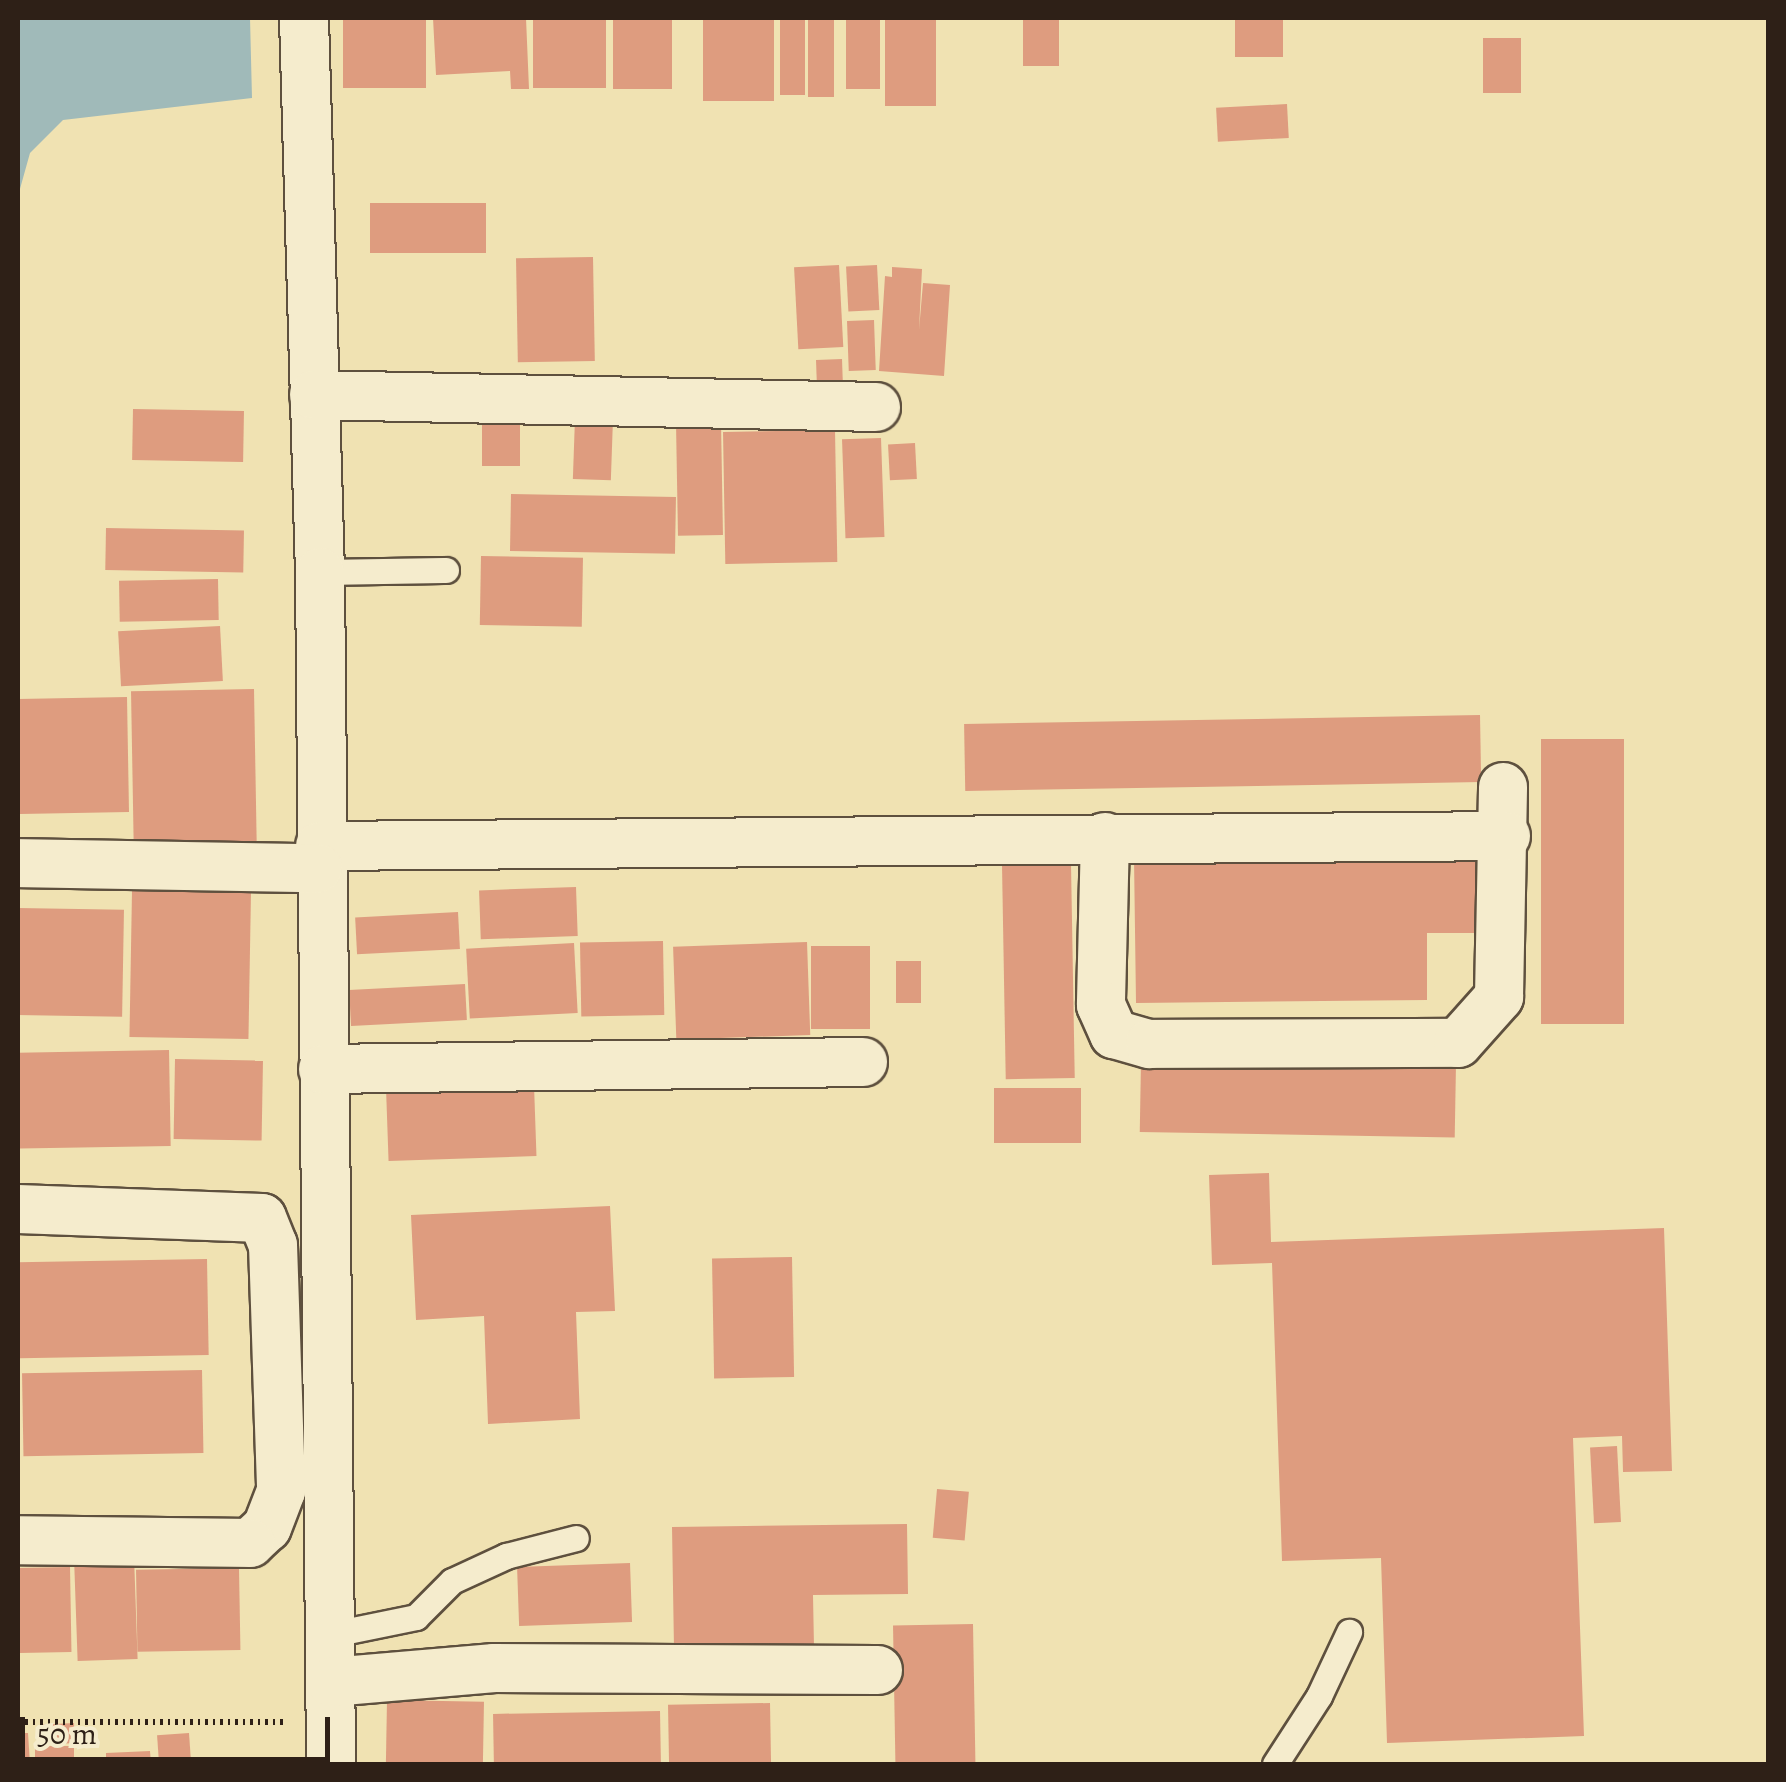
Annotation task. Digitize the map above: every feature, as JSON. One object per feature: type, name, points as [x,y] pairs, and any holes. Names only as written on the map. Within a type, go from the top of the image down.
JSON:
[{"type":"street","points":[[304,18],[320,572],[319,857],[333,1634],[330,1723],[494,1668],[878,1670]]},
{"type":"street","points":[[314,395],[876,407]]},
{"type":"street","points":[[1106,837],[1101,1005],[1114,1034],[1150,1044],[1416,1047],[1458,1043],[1499,997],[1506,836],[1504,787]]},
{"type":"street","points":[[18,863],[1106,837],[1506,836]]},
{"type":"street","points":[[323,1069],[862,1062]]},
{"type":"street","points":[[18,1210],[262,1218],[272,1245],[281,1491],[268,1527],[250,1543],[18,1540]]},
{"type":"lane","points":[[320,572],[446,570]]},
{"type":"lane","points":[[333,1634],[416,1617],[452,1581],[506,1556],[576,1538]]},
{"type":"lane","points":[[1274,1764],[1319,1696],[1349,1632]]},
{"type":"path","points":[[18,1722],[330,1723]]},
{"type":"water","points":[[18,18],[250,18],[252,98],[63,120],[30,153],[18,196]]},
{"type":"building","points":[[343,18],[426,18],[426,88],[343,88]]},
{"type":"building","points":[[433,18],[526,18],[529,89],[511,89],[510,71],[436,75]]},
{"type":"building","points":[[533,18],[606,18],[606,88],[533,88]]},
{"type":"building","points":[[613,18],[672,18],[672,89],[613,89]]},
{"type":"building","points":[[703,18],[774,18],[774,101],[703,101]]},
{"type":"building","points":[[780,18],[805,18],[805,95],[780,95]]},
{"type":"building","points":[[808,18],[834,18],[834,97],[808,97]]},
{"type":"building","points":[[846,18],[880,18],[880,89],[846,89]]},
{"type":"building","points":[[885,18],[936,18],[936,106],[885,106]]},
{"type":"building","points":[[1023,18],[1059,18],[1059,66],[1023,66]]},
{"type":"building","points":[[1235,18],[1283,18],[1283,57],[1235,57]]},
{"type":"building","points":[[1483,38],[1521,38],[1521,93],[1483,93]]},
{"type":"building","points":[[1287,104],[1289,138],[1218,142],[1216,108]]},
{"type":"building","points":[[370,203],[486,203],[486,253],[370,253]]},
{"type":"building","points":[[593,257],[595,361],[518,362],[516,258]]},
{"type":"building","points":[[839,265],[843,347],[798,349],[794,267]]},
{"type":"building","points":[[877,265],[879,310],[848,312],[846,267]]},
{"type":"building","points":[[892,267],[922,269],[919,330],[923,283],[950,285],[944,376],[879,371],[885,276],[892,277]]},
{"type":"building","points":[[874,320],[876,370],[849,371],[847,321]]},
{"type":"building","points":[[842,359],[843,382],[817,383],[816,360]]},
{"type":"building","points":[[133,409],[244,411],[243,462],[132,460]]},
{"type":"building","points":[[482,415],[520,415],[520,466],[482,466]]},
{"type":"building","points":[[575,418],[613,419],[611,480],[573,479]]},
{"type":"building","points":[[721,422],[723,535],[678,536],[676,423]]},
{"type":"building","points":[[835,430],[837,562],[725,564],[723,432]]},
{"type":"building","points":[[881,438],[884,537],[845,538],[842,439]]},
{"type":"building","points":[[915,443],[917,479],[890,480],[888,444]]},
{"type":"building","points":[[511,494],[676,497],[675,554],[510,551]]},
{"type":"building","points":[[106,528],[244,530],[243,572],[105,570]]},
{"type":"building","points":[[481,556],[583,558],[582,627],[480,625]]},
{"type":"building","points":[[218,579],[219,620],[120,622],[119,581]]},
{"type":"building","points":[[220,626],[223,681],[121,686],[118,631]]},
{"type":"building","points":[[254,689],[257,841],[134,843],[131,691]]},
{"type":"building","points":[[127,697],[129,812],[20,814],[18,699]]},
{"type":"building","points":[[1480,715],[1481,782],[965,791],[964,724]]},
{"type":"building","points":[[1541,739],[1624,739],[1624,1024],[1541,1024]]},
{"type":"building","points":[[1477,855],[1478,933],[1427,933],[1427,1000],[1136,1003],[1134,858]]},
{"type":"building","points":[[1071,864],[1075,1078],[1006,1079],[1002,865]]},
{"type":"building","points":[[576,887],[578,936],[481,939],[479,890]]},
{"type":"building","points":[[132,891],[251,893],[248,1039],[129,1037]]},
{"type":"building","points":[[18,908],[124,910],[122,1017],[18,1015]]},
{"type":"building","points":[[458,912],[460,949],[357,954],[355,917]]},
{"type":"building","points":[[663,941],[664,1015],[581,1016],[580,942]]},
{"type":"building","points":[[807,942],[810,1035],[676,1040],[673,947]]},
{"type":"building","points":[[574,943],[578,1013],[470,1019],[466,949]]},
{"type":"building","points":[[811,946],[870,946],[870,1029],[811,1029]]},
{"type":"building","points":[[896,961],[921,961],[921,1003],[896,1003]]},
{"type":"building","points":[[465,984],[467,1020],[351,1026],[349,990]]},
{"type":"building","points":[[169,1050],[171,1146],[20,1149],[18,1053]]},
{"type":"building","points":[[175,1059],[263,1061],[262,1141],[174,1139]]},
{"type":"building","points":[[1141,1061],[1456,1066],[1455,1137],[1140,1132]]},
{"type":"building","points":[[534,1085],[536,1156],[389,1161],[386,1090]]},
{"type":"building","points":[[994,1088],[1081,1088],[1081,1143],[994,1143]]},
{"type":"building","points":[[1269,1173],[1271,1242],[1664,1228],[1672,1471],[1623,1472],[1622,1436],[1573,1438],[1584,1736],[1387,1743],[1381,1558],[1282,1561],[1272,1263],[1212,1265],[1209,1175]]},
{"type":"building","points":[[610,1206],[615,1311],[576,1312],[580,1419],[488,1424],[484,1316],[416,1320],[411,1215]]},
{"type":"building","points":[[792,1257],[794,1377],[714,1378],[712,1258]]},
{"type":"building","points":[[207,1259],[209,1355],[20,1358],[18,1262]]},
{"type":"building","points":[[202,1370],[203,1453],[23,1456],[22,1373]]},
{"type":"building","points":[[1617,1446],[1621,1522],[1594,1523],[1590,1447]]},
{"type":"building","points":[[937,1489],[969,1492],[965,1541],[933,1538]]},
{"type":"building","points":[[907,1524],[908,1594],[813,1595],[814,1647],[674,1649],[672,1527]]},
{"type":"building","points":[[134,1556],[138,1659],[78,1661],[74,1558]]},
{"type":"building","points":[[630,1563],[632,1622],[519,1626],[517,1567]]},
{"type":"building","points":[[70,1567],[71,1652],[19,1653],[18,1568]]},
{"type":"building","points":[[239,1568],[240,1650],[137,1652],[136,1570]]},
{"type":"building","points":[[973,1624],[975,1764],[895,1764],[893,1625]]},
{"type":"building","points":[[387,1700],[484,1702],[483,1764],[386,1764]]},
{"type":"building","points":[[770,1703],[771,1764],[669,1764],[668,1705]]},
{"type":"building","points":[[660,1711],[661,1764],[494,1764],[493,1714]]},
{"type":"building","points":[[74,1723],[75,1743],[42,1745],[41,1725]]},
{"type":"building","points":[[18,1733],[28,1733],[30,1764],[18,1764]]},
{"type":"building","points":[[189,1733],[191,1764],[159,1764],[157,1735]]},
{"type":"building","points":[[35,1746],[74,1746],[74,1764],[35,1764]]},
{"type":"building","points":[[150,1751],[151,1764],[106,1764],[106,1753]]}]
